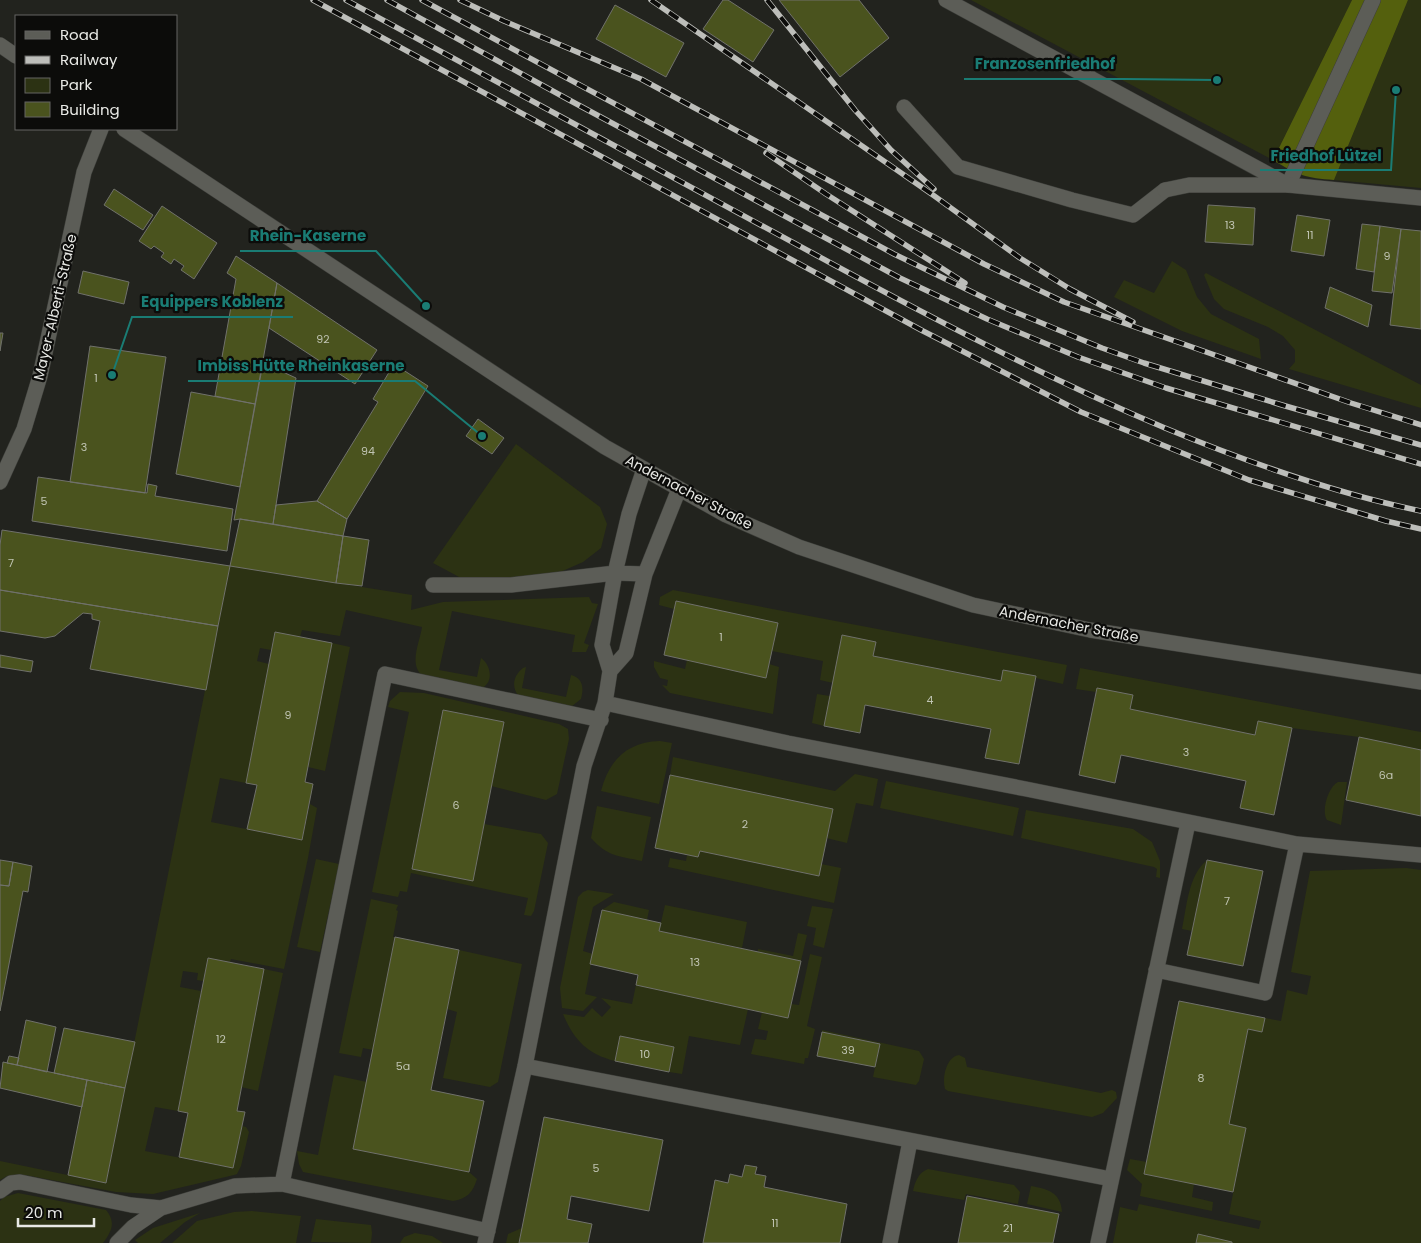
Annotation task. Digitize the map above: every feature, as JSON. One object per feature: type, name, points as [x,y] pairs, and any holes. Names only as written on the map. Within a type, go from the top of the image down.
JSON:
[{"type":"street","points":[[946,0],[1288,184]]},
{"type":"street","points":[[1288,184],[1373,0]]},
{"type":"street","points":[[0,45],[15,55]]},
{"type":"street","points":[[904,107],[958,167],[1072,200],[1133,215],[1165,190],[1188,185],[1288,184],[1421,198]]},
{"type":"street","name":"Mayer-Alberti-Straße","points":[[0,482],[24,428],[40,376],[84,172],[101,130]]},
{"type":"street","name":"Andernacher Straße","points":[[126,130],[605,447],[726,515],[799,547],[973,605],[1090,630],[1421,682]]},
{"type":"street","points":[[117,1243],[133,1227],[162,1208],[235,1186],[282,1184],[486,1237],[525,1066],[584,766],[606,703],[610,671],[602,645],[615,573],[629,514],[644,469]]},
{"type":"street","points":[[610,671],[626,654],[645,574],[679,489]]},
{"type":"street","points":[[432,585],[511,585],[615,573],[645,574]]},
{"type":"street","points":[[282,1184],[385,674],[601,720]]},
{"type":"street","points":[[606,703],[788,743],[1297,844],[1421,855]]},
{"type":"street","points":[[1098,1243],[1188,823]]},
{"type":"street","points":[[1156,970],[1265,993],[1297,844]]},
{"type":"street","points":[[525,1066],[1111,1179]]},
{"type":"street","points":[[890,1243],[910,1140]]},
{"type":"street","points":[[0,1190],[11,1183],[20,1182],[131,1205],[162,1208]]},
{"type":"green space","points":[[971,0],[1352,0],[1273,160]]},
{"type":"green space","points":[[1352,0],[1408,0],[1334,180],[1309,177],[1273,160]]},
{"type":"green space","points":[[1408,0],[1421,0],[1421,188],[1334,180]]},
{"type":"green space","points":[[1172,261],[1186,270],[1197,297],[1211,314],[1259,339],[1261,359],[1182,331],[1114,297],[1124,280],[1154,293]]},
{"type":"green space","points":[[1206,273],[1421,385],[1421,408],[1289,369],[1295,362],[1295,350],[1283,336],[1268,327],[1224,309],[1214,299],[1204,275]]},
{"type":"green space","points":[[516,444],[600,507],[607,524],[601,548],[583,562],[558,573],[516,577],[461,578],[433,563]]},
{"type":"green space","points":[[230,566],[412,595],[411,610],[443,602],[589,597],[592,603],[598,604],[584,643],[589,645],[586,652],[572,652],[575,635],[452,611],[439,670],[477,677],[481,658],[487,665],[490,673],[488,682],[482,688],[423,676],[416,666],[416,653],[422,627],[346,610],[340,636],[302,630],[300,637],[275,632],[271,650],[260,648],[257,661],[269,664],[246,783],[220,778],[211,822],[302,840],[310,804],[317,808],[284,969],[231,959],[230,962],[208,958],[203,981],[197,980],[198,973],[183,971],[180,987],[201,991],[178,1111],[155,1107],[145,1151],[233,1168],[242,1126],[246,1127],[249,1132],[241,1166],[237,1174],[153,1194],[116,1192],[25,1175],[7,1176],[0,1180],[0,1161],[106,1183]]},
{"type":"green space","points":[[673,590],[1067,665],[1063,684],[1036,678],[1036,676],[1003,670],[1001,681],[873,656],[876,642],[843,635],[833,683],[820,680],[823,661],[772,651],[777,623],[677,601],[674,609],[659,605],[660,597]]},
{"type":"green space","points":[[332,643],[350,647],[325,771],[308,767]]},
{"type":"green space","points":[[687,660],[765,677],[769,664],[779,667],[773,714],[670,693],[662,685],[667,686],[668,680],[660,678],[654,667],[654,661],[685,669]]},
{"type":"green space","points":[[526,667],[522,688],[566,697],[571,675],[578,678],[582,684],[581,699],[572,706],[518,695],[514,681],[520,671]]},
{"type":"green space","points":[[1080,668],[1421,732],[1421,750],[1359,737],[1292,728],[1258,721],[1255,735],[1130,709],[1132,695],[1098,688],[1096,692],[1076,689]]},
{"type":"green space","points":[[400,692],[424,693],[559,724],[568,729],[569,739],[557,794],[546,800],[491,786],[504,722],[443,710],[412,869],[472,880],[484,824],[541,834],[548,843],[534,911],[531,916],[524,915],[528,898],[411,873],[407,892],[400,891],[398,897],[372,892],[409,712],[388,707],[390,701]]},
{"type":"green space","points":[[817,694],[830,696],[824,726],[812,723]]},
{"type":"green space","points":[[660,741],[672,743],[659,804],[601,791],[609,770],[621,755],[638,745]]},
{"type":"green space","points":[[673,757],[835,791],[855,774],[878,779],[873,806],[856,803],[847,843],[826,838],[832,809],[670,775]]},
{"type":"green space","points":[[886,781],[1019,808],[1013,836],[880,808]]},
{"type":"green space","points":[[1338,782],[1347,782],[1341,825],[1327,820],[1325,816],[1326,800],[1331,789]]},
{"type":"green space","points":[[597,806],[651,817],[642,861],[620,857],[603,849],[591,838]]},
{"type":"green space","points":[[1026,810],[1133,829],[1152,842],[1160,861],[1160,878],[1156,877],[1157,869],[1154,867],[1021,838]]},
{"type":"green space","points":[[700,851],[818,876],[821,864],[841,868],[834,903],[668,867],[670,858],[686,861],[687,855],[698,857]]},
{"type":"green space","points":[[316,859],[339,864],[320,952],[297,947]]},
{"type":"green space","points":[[1207,860],[1192,931],[1182,929],[1192,883],[1196,874]]},
{"type":"green space","points":[[1406,868],[1421,870],[1421,1243],[1113,1243],[1120,1207],[1137,1211],[1139,1204],[1259,1229],[1261,1221],[1229,1214],[1246,1128],[1229,1124],[1248,1029],[1262,1032],[1265,1018],[1281,1021],[1287,990],[1307,995],[1311,976],[1291,972],[1310,871]]},
{"type":"green space","points":[[588,890],[614,894],[593,907],[583,951],[593,954],[585,994],[597,997],[583,1011],[562,1008],[560,988],[578,897]]},
{"type":"green space","points":[[371,899],[398,905],[396,910],[398,911],[393,937],[395,937],[373,1050],[363,1048],[361,1057],[339,1053]]},
{"type":"green space","points":[[614,902],[649,910],[647,920],[602,910]]},
{"type":"green space","points":[[665,905],[747,922],[742,948],[659,931]]},
{"type":"green space","points":[[812,906],[833,909],[824,948],[813,945],[816,928],[807,926]]},
{"type":"green space","points":[[798,933],[807,935],[801,961],[758,952],[758,949],[793,956]]},
{"type":"green space","points":[[459,950],[522,964],[498,1082],[490,1087],[443,1078],[457,1012],[447,1009]]},
{"type":"green space","points":[[810,954],[822,957],[807,1026],[815,1029],[808,1058],[805,1058],[804,1064],[751,1054],[755,1039],[766,1040],[768,1031],[758,1029],[762,1012],[788,1017],[791,1004],[799,1005]]},
{"type":"green space","points":[[264,969],[283,973],[258,1091],[241,1087]]},
{"type":"green space","points":[[636,985],[748,1009],[740,1045],[689,1036],[682,1074],[669,1072],[674,1047],[620,1036],[615,1061],[589,1050],[577,1038],[563,1014],[584,1017],[592,1008],[602,1017],[611,1007],[601,998],[632,1004]]},
{"type":"green space","points":[[822,1030],[919,1051],[924,1059],[919,1081],[916,1085],[873,1077],[880,1044],[822,1032]]},
{"type":"green space","points":[[959,1055],[965,1058],[967,1067],[1101,1093],[1112,1090],[1116,1092],[1117,1098],[1103,1113],[1092,1117],[948,1091],[945,1089],[944,1084],[946,1069],[951,1060]]},
{"type":"green space","points":[[334,1075],[367,1082],[353,1149],[469,1172],[477,1179],[474,1188],[466,1197],[453,1201],[303,1172],[299,1164],[297,1151],[318,1155]]},
{"type":"green space","points":[[1130,1159],[1147,1162],[1144,1174],[1194,1184],[1192,1197],[1213,1202],[1212,1211],[1140,1196],[1142,1184],[1127,1170]]},
{"type":"green space","points":[[928,1169],[1014,1185],[1020,1192],[1018,1204],[966,1194],[964,1200],[913,1191],[919,1175]]},
{"type":"green space","points":[[1031,1186],[1048,1190],[1056,1196],[1061,1205],[1062,1212],[1027,1204]]},
{"type":"green space","points":[[18,1193],[106,1210],[112,1223],[111,1230],[103,1243],[0,1243],[0,1201],[4,1197]]},
{"type":"green space","points":[[252,1211],[301,1216],[296,1243],[172,1243],[197,1221],[234,1212]]},
{"type":"green space","points":[[200,1213],[185,1222],[160,1243],[138,1243],[135,1240],[153,1228]]},
{"type":"green space","points":[[316,1219],[371,1225],[371,1243],[311,1242]]},
{"type":"green space","points":[[522,1228],[519,1243],[506,1243],[508,1234]]},
{"type":"green space","points":[[415,1233],[432,1236],[443,1243],[400,1243],[404,1237]]},
{"type":"building","points":[[723,0],[728,0],[774,30],[753,62],[703,29]]},
{"type":"building","points":[[779,0],[859,0],[889,38],[840,77]]},
{"type":"building","points":[[615,5],[684,43],[666,77],[596,39]]},
{"type":"building","points":[[114,189],[153,215],[143,230],[104,205]]},
{"type":"building","points":[[1208,205],[1255,208],[1253,245],[1205,242]]},
{"type":"building","points":[[162,206],[217,243],[194,279],[181,270],[184,266],[174,259],[171,264],[161,257],[164,253],[154,246],[151,249],[139,241]]},
{"type":"building","points":[[1297,215],[1330,220],[1324,256],[1291,251]]},
{"type":"building","points":[[1362,224],[1380,226],[1374,272],[1356,269]]},
{"type":"building","points":[[1380,226],[1401,229],[1392,293],[1372,291]]},
{"type":"building","points":[[1401,229],[1421,231],[1421,329],[1390,325]]},
{"type":"building","points":[[236,256],[277,283],[255,404],[215,396],[236,279],[227,273]]},
{"type":"building","points":[[83,271],[129,282],[124,304],[78,293]]},
{"type":"building","points":[[277,283],[377,350],[355,384],[269,328]]},
{"type":"building","points":[[1330,287],[1372,305],[1368,327],[1325,308]]},
{"type":"building","points":[[0,333],[3,333],[0,351]]},
{"type":"building","points":[[90,346],[166,357],[145,493],[70,482]]},
{"type":"building","points":[[263,363],[296,378],[273,524],[240,519],[234,520]]},
{"type":"building","points":[[394,364],[428,386],[347,519],[317,501],[378,402],[373,399]]},
{"type":"building","points":[[191,392],[255,404],[240,487],[176,474]]},
{"type":"building","points":[[478,419],[504,438],[492,454],[466,436]]},
{"type":"building","points":[[38,477],[147,493],[148,484],[157,486],[155,496],[233,509],[227,551],[32,521]]},
{"type":"building","points":[[317,501],[347,519],[343,536],[273,524],[276,505]]},
{"type":"building","points":[[240,519],[343,536],[336,583],[230,566]]},
{"type":"building","points":[[2,530],[230,566],[218,626],[0,590]]},
{"type":"building","points":[[343,536],[369,540],[362,586],[336,583]]},
{"type":"building","points":[[0,590],[218,626],[206,690],[90,669],[100,621],[92,619],[92,614],[83,613],[55,636],[45,638],[0,631]]},
{"type":"building","points":[[676,601],[778,623],[766,678],[664,655]]},
{"type":"building","points":[[275,632],[332,643],[305,782],[313,784],[302,840],[247,829],[257,785],[246,783]]},
{"type":"building","points":[[842,635],[876,642],[873,656],[1001,681],[1003,670],[1036,676],[1019,764],[985,758],[991,729],[865,705],[860,733],[824,726]]},
{"type":"building","points":[[0,655],[33,661],[31,672],[0,667]]},
{"type":"building","points":[[1097,688],[1133,695],[1130,709],[1255,735],[1258,721],[1292,728],[1274,815],[1240,808],[1246,781],[1121,755],[1115,783],[1079,775]]},
{"type":"building","points":[[443,710],[504,722],[473,881],[412,869]]},
{"type":"building","points":[[1359,737],[1421,750],[1421,816],[1346,800]]},
{"type":"building","points":[[670,775],[833,809],[819,876],[700,851],[698,857],[655,848]]},
{"type":"building","points":[[0,860],[13,862],[9,886],[0,885]]},
{"type":"building","points":[[1207,860],[1263,871],[1243,966],[1187,955]]},
{"type":"building","points":[[13,862],[32,866],[28,892],[23,891],[0,1011],[0,885],[9,886]]},
{"type":"building","points":[[602,910],[661,923],[659,931],[801,961],[788,1018],[636,985],[638,975],[590,964]]},
{"type":"building","points":[[395,937],[459,950],[431,1090],[484,1101],[469,1172],[353,1149]]},
{"type":"building","points":[[208,958],[264,969],[237,1111],[245,1112],[233,1168],[179,1157],[188,1113],[178,1111]]},
{"type":"building","points":[[1179,1001],[1265,1018],[1262,1032],[1248,1029],[1229,1124],[1246,1128],[1233,1192],[1144,1174]]},
{"type":"building","points":[[26,1020],[56,1027],[47,1072],[17,1065]]},
{"type":"building","points":[[64,1028],[135,1042],[125,1088],[54,1073]]},
{"type":"building","points":[[822,1032],[880,1044],[875,1067],[817,1056]]},
{"type":"building","points":[[620,1036],[674,1047],[669,1072],[615,1061]]},
{"type":"building","points":[[9,1056],[19,1058],[17,1065],[7,1063]]},
{"type":"building","points":[[3,1062],[87,1080],[82,1107],[0,1088]]},
{"type":"building","points":[[87,1080],[125,1088],[106,1183],[68,1175]]},
{"type":"building","points":[[544,1117],[663,1140],[649,1211],[571,1196],[567,1219],[592,1224],[588,1243],[519,1243]]},
{"type":"building","points":[[745,1165],[757,1167],[755,1174],[766,1176],[764,1187],[847,1204],[840,1243],[703,1243],[715,1180],[728,1183],[730,1174],[742,1177]]},
{"type":"building","points":[[967,1196],[1059,1214],[1053,1243],[958,1243]]},
{"type":"building","points":[[1198,1234],[1232,1242],[1232,1243],[1196,1243]]},
{"type":"railway","points":[[313,0],[923,331],[1081,412],[1249,480],[1386,521],[1421,529]]},
{"type":"railway","points":[[346,0],[902,301],[988,346],[1075,388],[1165,428],[1291,476],[1388,504],[1421,511]]},
{"type":"railway","points":[[387,0],[900,278],[987,319],[1078,357],[1166,388],[1421,464]]},
{"type":"railway","points":[[422,0],[894,254],[1003,307],[1102,348],[1144,363],[1421,445]]},
{"type":"railway","points":[[460,0],[504,21],[641,79],[984,264],[1064,302],[1351,403],[1421,425]]},
{"type":"railway","points":[[651,0],[933,195],[1020,258],[1070,289],[1133,322]]},
{"type":"railway","points":[[767,0],[855,110],[891,150],[934,189]]},
{"type":"railway","points":[[766,153],[826,194],[965,283]]},
{"type":"place","name":"Franzosenfriedhof","points":[[1217,80]]},
{"type":"place","name":"Friedhof Lützel","points":[[1396,90]]},
{"type":"place","name":"Rhein-Kaserne","points":[[426,306]]},
{"type":"place","name":"Equippers Koblenz","points":[[112,375]]},
{"type":"place","name":"Imbiss Hütte Rheinkaserne","points":[[482,436]]}]
